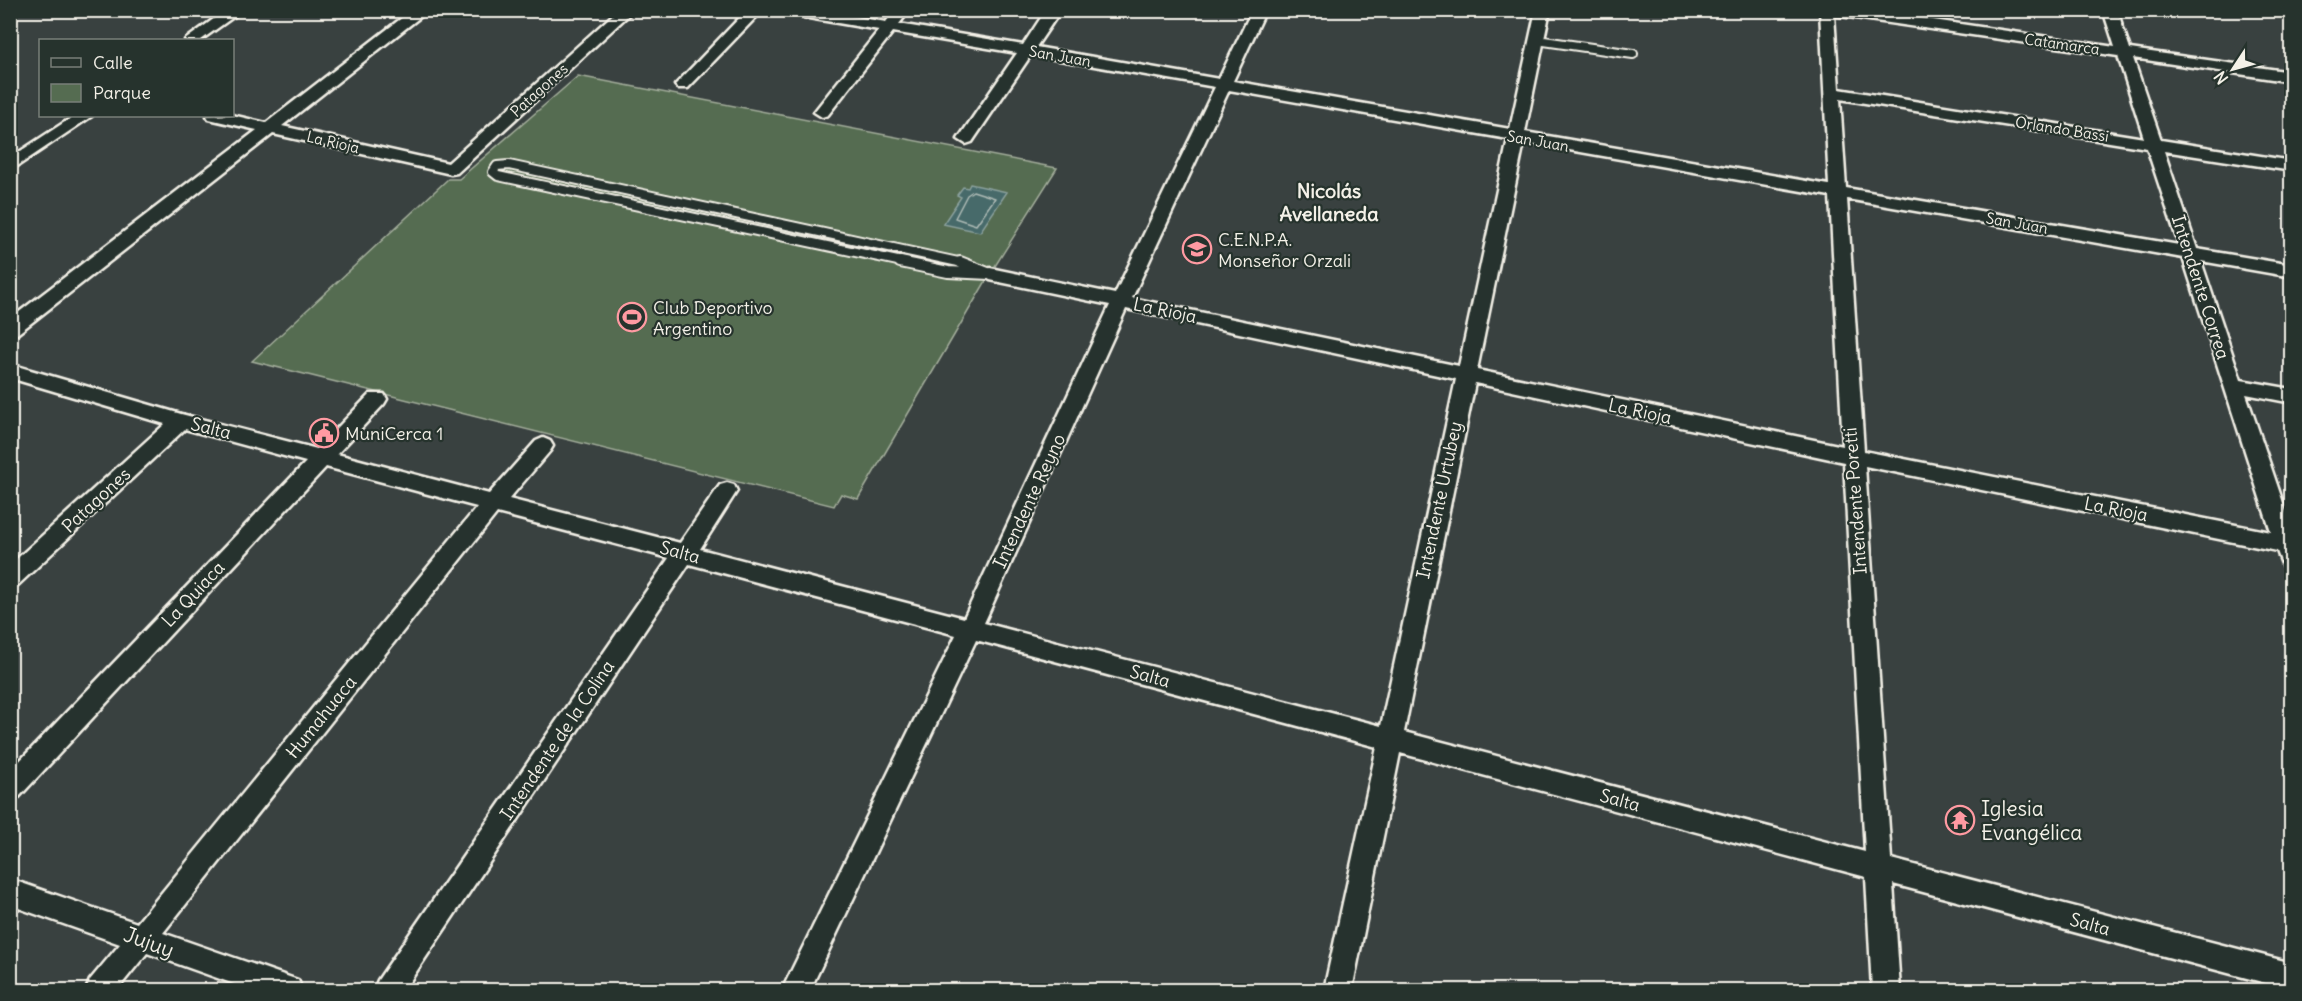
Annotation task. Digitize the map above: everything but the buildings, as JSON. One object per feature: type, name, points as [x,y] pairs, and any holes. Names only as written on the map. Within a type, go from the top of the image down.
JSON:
[{"type":"street","points":[[193,39],[236,10]]},
{"type":"street","points":[[10,329],[422,10]]},
{"type":"street","name":"Patagones","points":[[451,169],[627,10]]},
{"type":"street","points":[[683,85],[756,10]]},
{"type":"street","name":"San Juan","points":[[785,10],[2292,270]]},
{"type":"street","points":[[822,112],[903,10]]},
{"type":"street","points":[[966,139],[1054,10]]},
{"type":"street","name":"Intendente Reyno","points":[[796,990],[970,628],[1259,10]]},
{"type":"street","name":"Intendente Urtubey","points":[[1338,990],[1543,10]]},
{"type":"street","name":"Intendente Poretti","points":[[1827,10],[1852,456],[1886,990]]},
{"type":"street","name":"Catamarca","points":[[1833,10],[2292,77]]},
{"type":"street","name":"Intendente Correa","points":[[2110,10],[2289,550]]},
{"type":"street","name":"Orlando Bassi","points":[[1833,93],[2292,166]]},
{"type":"street","points":[[10,166],[83,117]]},
{"type":"street","name":"La Rioja","points":[[219,117],[451,169]]},
{"type":"street","name":"La Rioja","points":[[990,274],[2289,550]]},
{"type":"street","name":"Salta","points":[[10,371],[181,421],[2292,977]]},
{"type":"street","points":[[2233,385],[2292,396]]},
{"type":"street","name":"La Quiaca","points":[[10,789],[376,399]]},
{"type":"street","name":"Patagones","points":[[10,579],[181,421]]},
{"type":"street","name":"Humahuaca","points":[[100,990],[493,503],[543,446]]},
{"type":"street","name":"Intendente de la Colina","points":[[388,990],[727,491]]},
{"type":"street","name":"Jujuy","points":[[10,892],[288,990]]},
{"type":"lane","points":[[1537,40],[1633,54]]},
{"type":"lane","points":[[509,165],[953,259],[990,274],[948,272],[498,176],[493,172],[498,166],[509,165]]},
{"type":"lane","points":[[763,232],[772,220]]},
{"type":"green space","name":"Club Deportivo Argentino","points":[[578,76],[1057,168],[990,274],[858,499],[841,494],[834,506],[252,361],[448,179],[459,179]]},
{"type":"water","points":[[970,184],[1007,192],[980,232],[943,224],[961,197],[957,195],[963,187],[968,188]]},
{"type":"place","name":"C.E.N.P.A. Monseñor Orzali","points":[[1197,249]]},
{"type":"place","name":"Club Deportivo Argentino","points":[[632,317]]},
{"type":"place","name":"MuniCerca 1","points":[[324,433]]},
{"type":"place","name":"Iglesia Evangélica","points":[[1960,820]]},
{"type":"district","name":"Nicolás Avellaneda","points":[[1329,202]]}]
